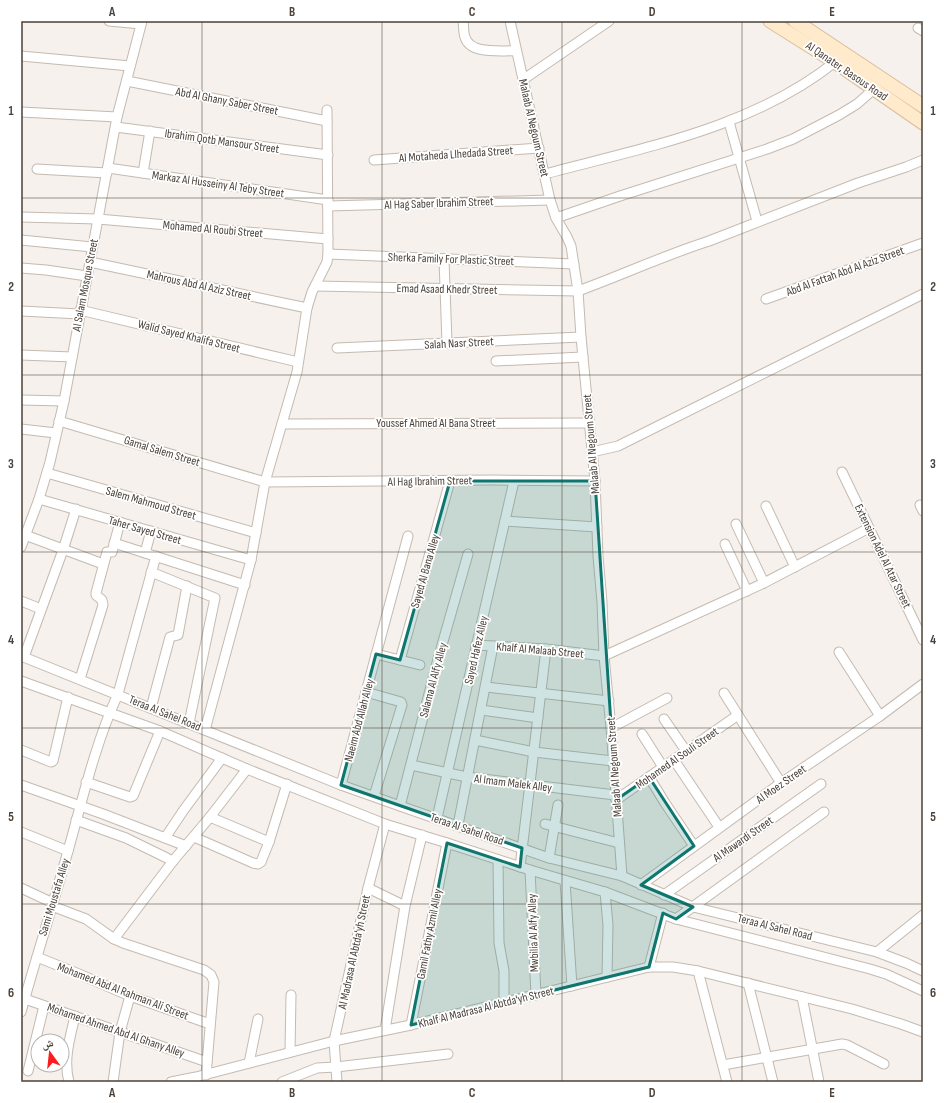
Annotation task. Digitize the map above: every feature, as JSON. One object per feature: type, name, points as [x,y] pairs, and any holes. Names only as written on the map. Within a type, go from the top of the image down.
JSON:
[{"type":"main road","name":"Al Qanater, Basous Road","points":[[770,21],[835,62],[923,123]]},
{"type":"main road","name":"Al Qanater, Basous Road","points":[[795,21],[923,106]]},
{"type":"street","points":[[109,21],[142,23]]},
{"type":"street","points":[[464,21],[464,36],[467,43],[472,47],[480,50],[516,51]]},
{"type":"street","name":"Malaab Al Negoum Street","points":[[510,21],[516,51],[524,78],[550,200],[556,218],[569,241],[574,256],[595,481],[604,656],[614,761],[622,876]]},
{"type":"street","points":[[524,78],[609,21]]},
{"type":"street","name":"Al Salam Mosque Street","points":[[21,547],[47,473],[64,401],[116,122],[142,23]]},
{"type":"street","points":[[21,56],[130,66]]},
{"type":"street","points":[[545,174],[675,140],[729,122],[794,91],[835,62]]},
{"type":"street","name":"Abd Al Ghany Saber Street","points":[[127,82],[327,121]]},
{"type":"street","points":[[556,218],[620,196],[739,159],[793,139],[840,116],[874,89]]},
{"type":"street","points":[[205,730],[245,585],[265,482],[297,372],[308,308],[315,286],[327,262],[327,110]]},
{"type":"street","name":"Ibrahim Qotb Mansour Street","points":[[21,112],[116,122],[150,131],[328,155]]},
{"type":"street","points":[[729,122],[757,221]]},
{"type":"street","points":[[143,173],[150,131]]},
{"type":"street","name":"Al Motaheda Llhedada Street","points":[[374,160],[539,148]]},
{"type":"street","points":[[578,291],[757,221],[923,160]]},
{"type":"street","name":"Markaz Al Husseiny Al Teby Street","points":[[37,169],[143,173],[328,203]]},
{"type":"street","name":"Al Hag Saber Ibrahim Street","points":[[328,203],[550,200]]},
{"type":"street","name":"Mohamed Al Roubi Street","points":[[21,217],[98,219],[328,239]]},
{"type":"street","points":[[21,240],[92,247]]},
{"type":"street","name":"Abd Al Fattah Abd Al Aziz Street","points":[[766,299],[923,243]]},
{"type":"street","name":"Sherka Family For Plastic Street","points":[[328,254],[574,264]]},
{"type":"street","points":[[444,259],[447,343]]},
{"type":"street","name":"Mahrous Abd Al Aziz Street","points":[[90,262],[308,308]]},
{"type":"street","points":[[21,268],[87,276]]},
{"type":"street","name":"Emad Asaad Khedr Street","points":[[315,286],[578,291]]},
{"type":"street","points":[[592,452],[630,440],[923,294]]},
{"type":"street","name":"Walid Sayed Khalifa Street","points":[[21,311],[80,312],[298,362]]},
{"type":"street","name":"Salah Nasr Street","points":[[337,348],[581,337]]},
{"type":"street","points":[[21,355],[72,357]]},
{"type":"street","points":[[496,361],[583,357]]},
{"type":"street","points":[[21,400],[64,401]]},
{"type":"street","name":"Gamal Salem Street","points":[[59,421],[265,482]]},
{"type":"street","name":"Youssef Ahmed Al Bana Street","points":[[282,424],[589,423]]},
{"type":"street","points":[[21,429],[56,433]]},
{"type":"street","name":"Extension Adel Al Atar Street","points":[[842,472],[923,640]]},
{"type":"street","name":"Salem Mahmoud Street","points":[[47,473],[256,533]]},
{"type":"street","name":"Al Hag Ibrahim Street","points":[[265,482],[492,480],[595,481]]},
{"type":"street","name":"Sayed Al Bana Alley","points":[[400,660],[450,481]]},
{"type":"street","name":"Sayed Hafez Alley","points":[[437,818],[514,481]]},
{"type":"street","name":"Taher Sayed Street","points":[[39,499],[251,560]]},
{"type":"street","points":[[766,506],[795,567]]},
{"type":"street","points":[[22,656],[42,609],[76,510]]},
{"type":"street","points":[[505,521],[597,527]]},
{"type":"street","points":[[80,679],[103,605],[102,600],[96,596],[96,593],[103,564],[107,551],[111,552],[120,522]]},
{"type":"street","points":[[736,524],[764,583]]},
{"type":"street","points":[[604,656],[764,583],[869,528]]},
{"type":"street","points":[[145,553],[151,531]]},
{"type":"street","points":[[26,535],[103,564]]},
{"type":"street","name":"Naeim Abd Allah Alley","points":[[341,785],[408,536]]},
{"type":"street","points":[[114,543],[245,585]]},
{"type":"street","points":[[725,544],[747,591]]},
{"type":"street","name":"Salama Al Alfy Alley","points":[[400,806],[438,659],[468,554]]},
{"type":"street","name":"Sami Moustafa Alley","points":[[21,1012],[25,999],[25,980],[37,958],[86,782],[109,714],[118,694],[156,556]]},
{"type":"street","points":[[151,572],[215,598],[189,724]]},
{"type":"street","points":[[151,708],[170,637],[178,635],[187,586]]},
{"type":"street","points":[[21,601],[42,609]]},
{"type":"street","name":"Khalf Al Malaab Street","points":[[476,645],[546,649],[604,656]]},
{"type":"street","points":[[458,825],[493,646]]},
{"type":"street","points":[[520,867],[546,649]]},
{"type":"street","points":[[839,652],[880,716]]},
{"type":"street","points":[[376,654],[420,665]]},
{"type":"street","name":"Teraa Al Sahel Road","points":[[22,656],[341,785],[400,806],[549,858],[622,876],[693,907],[877,952],[923,971]]},
{"type":"street","name":"Teraa Al Sahel Road","points":[[21,681],[68,697],[109,714],[160,731],[222,758],[385,824],[565,881],[605,892],[676,919],[854,964],[886,974],[923,990]]},
{"type":"street","name":"Al Moez Street","points":[[641,885],[719,827],[880,716],[923,684]]},
{"type":"street","points":[[486,687],[609,701]]},
{"type":"street","points":[[366,692],[401,702],[402,705],[374,796]]},
{"type":"street","points":[[724,693],[781,783]]},
{"type":"street","points":[[21,750],[52,761],[68,697]]},
{"type":"street","points":[[611,728],[667,698]]},
{"type":"street","points":[[481,710],[538,718]]},
{"type":"street","name":"Mohamed Al Souli Street","points":[[616,798],[674,760],[738,715]]},
{"type":"street","points":[[664,719],[686,751]]},
{"type":"street","points":[[86,782],[130,797],[133,796],[160,731]]},
{"type":"street","points":[[642,734],[663,767]]},
{"type":"street","points":[[475,740],[534,752],[614,761]]},
{"type":"street","points":[[165,838],[186,806],[222,758]]},
{"type":"street","points":[[674,760],[719,827]]},
{"type":"street","name":"Al Imam Malek Alley","points":[[411,765],[467,777],[616,798]]},
{"type":"street","points":[[114,939],[247,768]]},
{"type":"street","points":[[649,777],[694,846]]},
{"type":"street","points":[[194,837],[258,864],[263,860],[287,784]]},
{"type":"street","name":"Al Mawardi Street","points":[[664,895],[821,784]]},
{"type":"street","points":[[21,785],[186,846]]},
{"type":"street","points":[[549,858],[558,805]]},
{"type":"street","points":[[676,919],[824,812]]},
{"type":"street","points":[[210,817],[269,842]]},
{"type":"street","points":[[76,820],[126,838],[174,861]]},
{"type":"street","name":"Al Madrasa Al Abtda'yh Street","points":[[337,1082],[334,1041],[368,888],[385,824]]},
{"type":"street","points":[[544,824],[619,843]]},
{"type":"street","points":[[21,832],[68,850]]},
{"type":"street","points":[[385,1030],[405,906],[422,835]]},
{"type":"street","name":"Gamil Fathy Azmil Alley","points":[[412,1025],[447,843]]},
{"type":"street","points":[[498,860],[499,943],[504,971],[504,1002]]},
{"type":"street","name":"Mwbilia Al Alfy Alley","points":[[530,870],[536,995]]},
{"type":"street","points":[[565,881],[572,986]]},
{"type":"street","points":[[21,888],[86,919],[114,939],[204,970],[211,975],[214,982],[206,1074]]},
{"type":"street","points":[[368,888],[405,906]]},
{"type":"street","points":[[605,892],[608,925],[607,977]]},
{"type":"street","points":[[649,967],[662,913]]},
{"type":"street","points":[[877,952],[923,915]]},
{"type":"street","name":"Mohamed Abd Al Rahman Ali Street","points":[[37,958],[130,996],[210,1024]]},
{"type":"street","name":"Khalf Al Madrasa Al Abtda'yh Street","points":[[172,1082],[196,1080],[206,1074],[334,1041],[412,1025],[649,967],[673,967],[698,971],[852,1009],[923,1032]]},
{"type":"street","points":[[698,971],[727,1082]]},
{"type":"street","points":[[748,983],[768,1057],[773,1082]]},
{"type":"street","points":[[290,1052],[292,995]]},
{"type":"street","points":[[113,1082],[120,1032],[130,996]]},
{"type":"street","points":[[802,997],[819,1082]]},
{"type":"street","name":"Mohamed Ahmed Abd Al Ghany Alley","points":[[25,999],[207,1062]]},
{"type":"street","points":[[28,1071],[44,1006]]},
{"type":"street","points":[[69,1082],[66,1072],[66,1059],[75,1016]]},
{"type":"street","points":[[249,1063],[258,1019]]},
{"type":"street","points":[[723,1065],[842,1044],[847,1045],[884,1064]]},
{"type":"street","points":[[282,1082],[318,1068],[448,1054]]},
{"type":"highlighted area","points":[[450,481],[595,481],[616,800],[649,777],[694,846],[641,885],[693,907],[676,919],[663,913],[649,967],[411,1025],[447,843],[520,867],[522,848],[341,785],[376,654],[400,660]]}]
